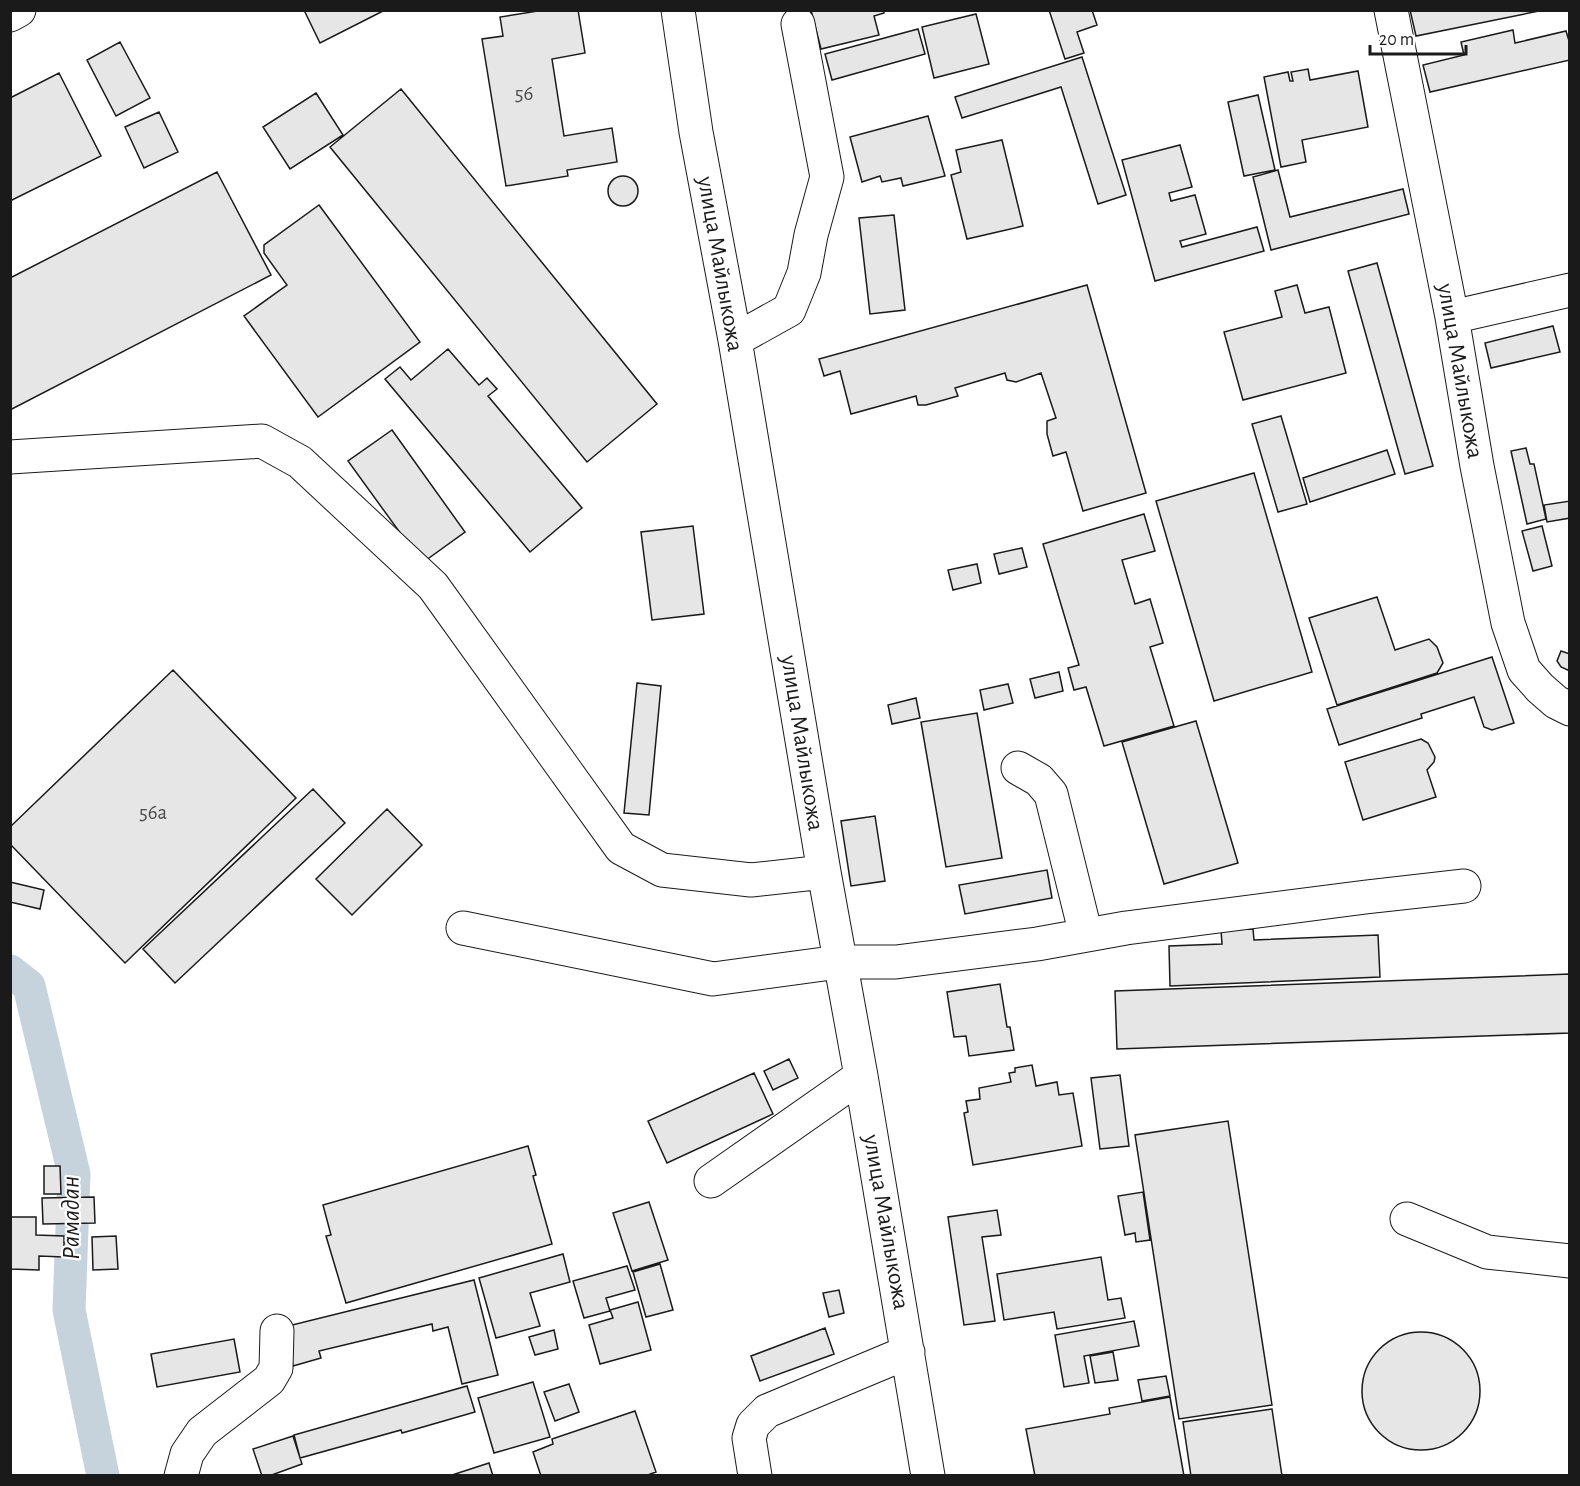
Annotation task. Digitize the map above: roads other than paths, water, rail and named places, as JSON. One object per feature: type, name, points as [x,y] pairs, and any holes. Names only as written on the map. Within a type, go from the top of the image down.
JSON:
[{"type":"street","points":[[10,15],[19,10]]},
{"type":"street","name":"улица Майлыкожа","points":[[678,10],[696,132],[735,340],[928,1476]]},
{"type":"street","name":"улица Майлыкожа","points":[[1391,10],[1452,317],[1477,466],[1508,623],[1524,670],[1556,702],[1569,709]]},
{"type":"street","points":[[735,340],[789,310],[804,273],[811,235],[827,177],[798,24]]},
{"type":"street","points":[[1452,317],[1569,290]]},
{"type":"street","points":[[10,457],[262,441],[300,462],[433,586],[621,848],[662,870],[751,880],[824,872]]},
{"type":"street","points":[[1017,768],[1039,780],[1051,794],[1086,935]]},
{"type":"street","points":[[463,928],[713,979],[839,962],[896,962],[1038,944],[1126,928],[1464,886]]},
{"type":"street","points":[[711,1182],[861,1076]]},
{"type":"street","points":[[1407,1219],[1487,1252],[1569,1261]]},
{"type":"street","points":[[181,1476],[187,1454],[202,1432],[269,1380],[276,1368],[277,1331]]},
{"type":"street","points":[[755,1476],[749,1438],[753,1425],[767,1411],[908,1352]]},
{"type":"waterway","name":"Рамадан","points":[[10,971],[29,986],[74,1174],[69,1310],[103,1476]]}]
